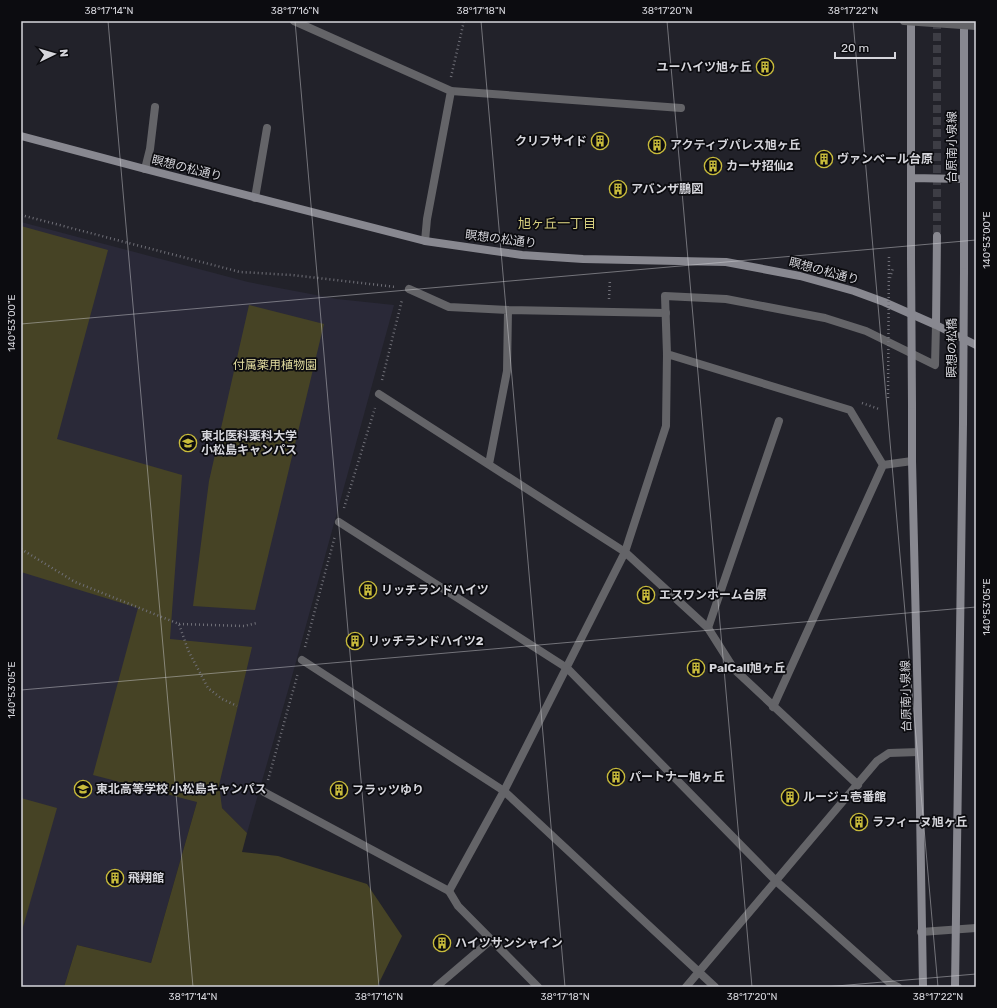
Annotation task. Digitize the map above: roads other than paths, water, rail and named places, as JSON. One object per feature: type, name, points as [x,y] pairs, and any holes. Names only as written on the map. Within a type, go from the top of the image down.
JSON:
[{"type":"street","points":[[294,21],[451,91],[681,108]]},
{"type":"street","points":[[904,21],[976,26]]},
{"type":"street","points":[[912,21],[911,178],[964,179]]},
{"type":"street","name":"台原南小泉線","points":[[964,21],[964,272]]},
{"type":"street","points":[[425,241],[427,219],[451,91]]},
{"type":"street","points":[[145,169],[150,149],[155,107]]},
{"type":"street","points":[[255,198],[267,128]]},
{"type":"street","name":"瞑想の松通り","points":[[21,136],[425,241],[522,255],[560,258],[714,261],[742,264],[800,276],[854,291],[884,302],[976,345]]},
{"type":"street","name":"台原南小泉線","points":[[911,178],[912,461],[923,987]]},
{"type":"street","points":[[449,892],[504,791],[625,552],[666,426],[667,354],[665,296],[726,300],[825,318],[866,331],[934,365],[937,236]]},
{"type":"street","name":"瞑想の松橋","points":[[956,930],[964,423],[964,272]]},
{"type":"street","points":[[409,289],[450,306],[508,310],[666,313]]},
{"type":"street","points":[[489,464],[507,371],[508,310]]},
{"type":"street","points":[[667,354],[850,410],[883,465]]},
{"type":"street","points":[[379,394],[625,552],[708,628],[734,670],[858,785]]},
{"type":"street","points":[[708,628],[779,421]]},
{"type":"street","points":[[883,465],[912,461]]},
{"type":"street","points":[[773,707],[883,465]]},
{"type":"street","points":[[339,522],[567,668],[776,881],[890,983],[898,987]]},
{"type":"street","points":[[302,660],[504,791],[715,987]]},
{"type":"street","points":[[686,987],[877,761],[889,753],[919,752]]},
{"type":"street","points":[[264,792],[449,892],[458,906],[538,987]]},
{"type":"street","points":[[922,932],[976,928]]},
{"type":"street","points":[[955,987],[956,930]]},
{"type":"street","points":[[436,987],[491,940]]},
{"type":"tunnel","points":[[937,21],[937,236]]},
{"type":"place","name":"ユーハイツ旭ヶ丘","points":[[765,67]]},
{"type":"place","name":"クリフサイド","points":[[600,141]]},
{"type":"place","name":"アクティブパレス旭ヶ丘","points":[[657,145]]},
{"type":"place","name":"ヴァンベール台原","points":[[824,159]]},
{"type":"place","name":"カーサ招仙2","points":[[713,166]]},
{"type":"place","name":"アバンザ鵬図","points":[[618,189]]},
{"type":"place","name":"東北医科薬科大学 小松島キャンパス","points":[[188,443]]},
{"type":"place","name":"リッチランドハイツ","points":[[368,590]]},
{"type":"place","name":"エスワンホーム台原","points":[[646,595]]},
{"type":"place","name":"リッチランドハイツ2","points":[[355,641]]},
{"type":"place","name":"PalCall旭ヶ丘","points":[[696,668]]},
{"type":"place","name":"パートナー旭ヶ丘","points":[[616,777]]},
{"type":"place","name":"東北高等学校 小松島キャンパス","points":[[83,789]]},
{"type":"place","name":"フラッツゆり","points":[[339,790]]},
{"type":"place","name":"ルージュ壱番館","points":[[790,797]]},
{"type":"place","name":"ラフィーヌ旭ヶ丘","points":[[859,822]]},
{"type":"place","name":"飛翔館","points":[[115,878]]},
{"type":"place","name":"ハイツサンシャイン","points":[[442,943]]},
{"type":"district","name":"旭ヶ丘一丁目","points":[[557,223]]},
{"type":"park label","name":"付属薬用植物園","points":[[275,365]]}]
